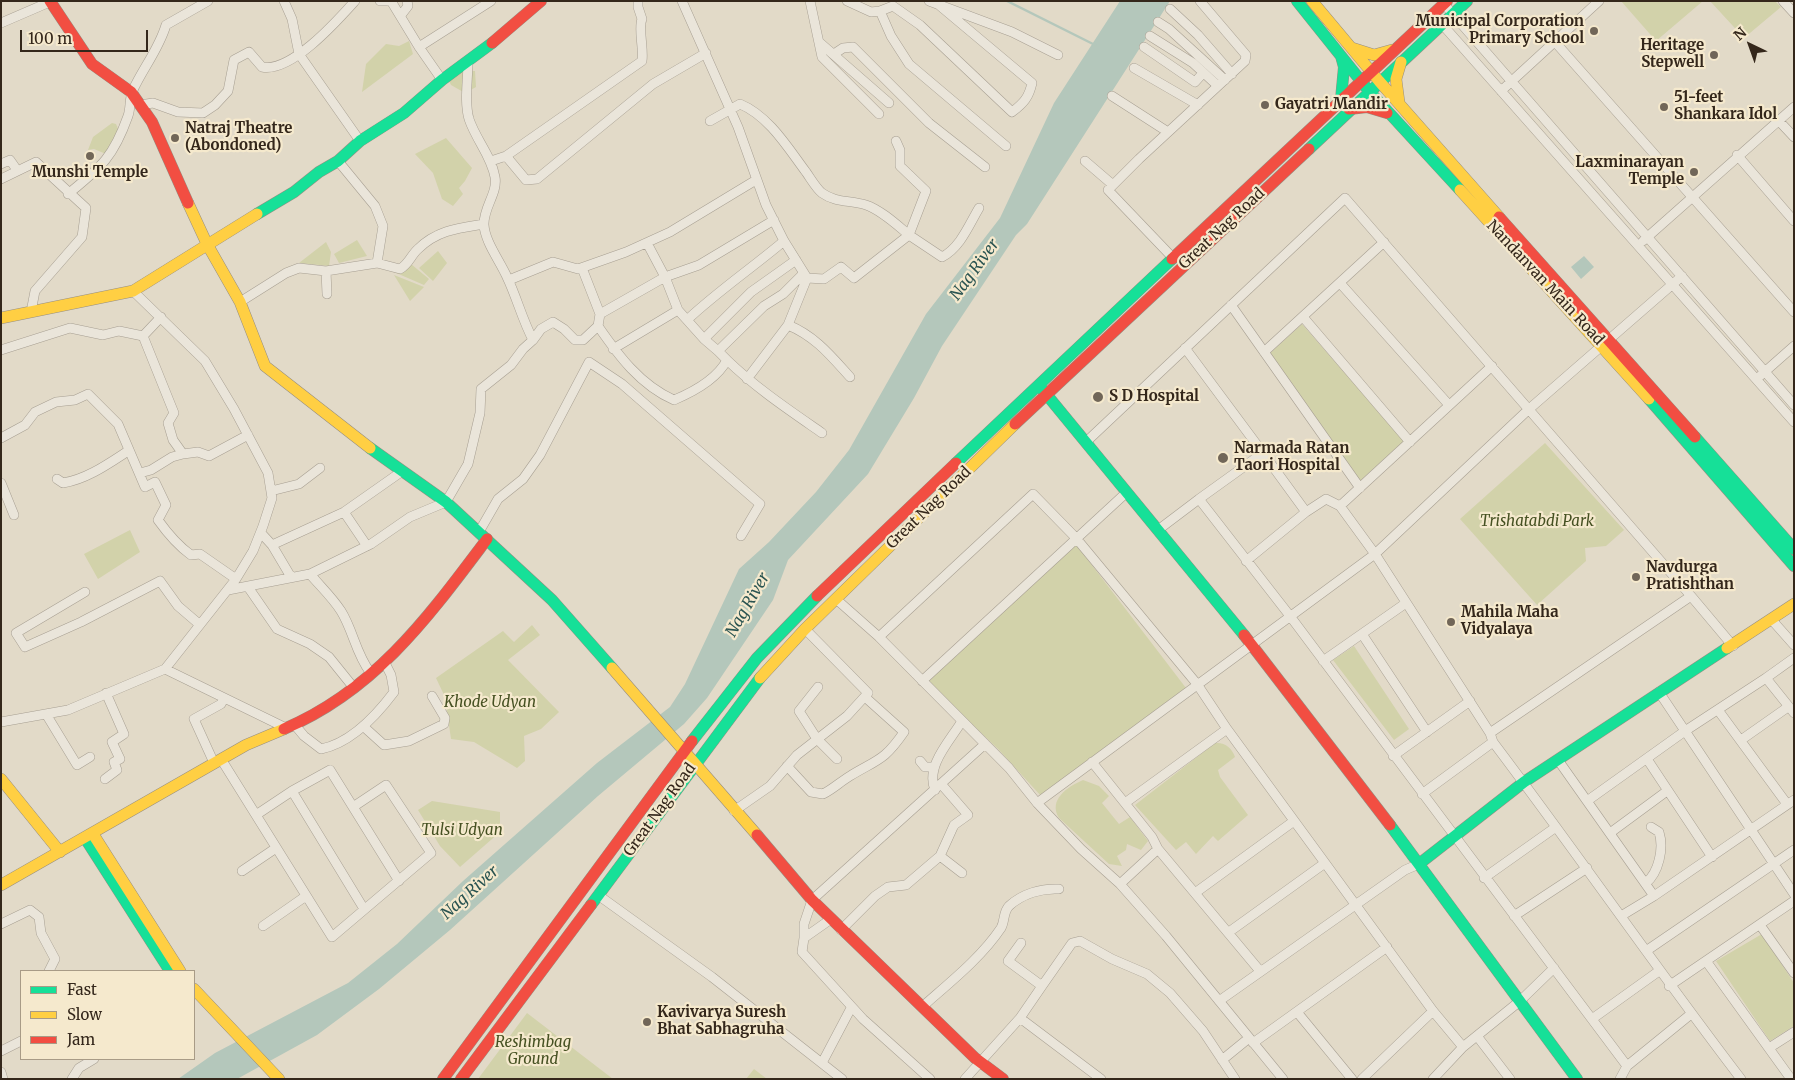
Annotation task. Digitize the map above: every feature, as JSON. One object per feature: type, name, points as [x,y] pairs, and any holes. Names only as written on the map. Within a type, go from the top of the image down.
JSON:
[{"type":"main road","points":[[1,318],[133,291],[294,192],[319,172],[338,161],[360,141],[404,113],[541,1]]},
{"type":"main road","name":"Nandanvan Main Road","points":[[1297,1],[1369,91],[1607,343],[1794,566]]},
{"type":"main road","points":[[1312,1],[1350,48],[1607,343],[1794,549]]},
{"type":"main road","points":[[51,2],[92,64],[131,92],[152,122],[207,244],[240,302],[265,366],[401,472],[446,502],[552,600],[695,762],[734,811],[812,900],[922,1007],[980,1061],[1003,1079]]},
{"type":"main road","name":"Great Nag Road","points":[[461,1079],[695,762],[764,672],[1173,258],[1445,3]]},
{"type":"main road","name":"Great Nag Road","points":[[443,1079],[681,747],[791,621],[1349,110],[1459,6]]},
{"type":"main road","points":[[1350,48],[1374,55],[1394,50]]},
{"type":"main road","points":[[1341,56],[1344,67],[1341,99]]},
{"type":"main road","points":[[1399,103],[1396,79],[1402,60]]},
{"type":"main road","points":[[1349,110],[1367,107],[1389,113]]},
{"type":"main road","points":[[1042,390],[1252,645],[1419,864],[1577,1079]]},
{"type":"main road","points":[[1,885],[246,744],[334,703],[354,688],[384,660],[399,650],[443,598],[483,535]]},
{"type":"main road","points":[[1419,864],[1453,835],[1524,782],[1794,604]]},
{"type":"main road","points":[[1,779],[60,852]]},
{"type":"main road","points":[[89,836],[169,970]]},
{"type":"main road","points":[[89,836],[179,970]]},
{"type":"main road","points":[[195,995],[244,1048],[269,1079]]},
{"type":"main road","points":[[244,1048],[279,1079]]},
{"type":"street","points":[[68,194],[114,151],[128,114],[131,92],[161,41],[166,25],[208,1]]},
{"type":"street","points":[[284,1],[292,19],[299,54],[360,141]]},
{"type":"street","points":[[140,105],[153,103],[178,112],[203,113],[215,105],[228,91],[232,78],[231,67],[234,60],[242,54],[249,52],[253,54],[262,67],[267,68],[299,54],[320,39],[355,1]]},
{"type":"street","points":[[380,1],[387,1]]},
{"type":"street","points":[[391,1],[442,80]]},
{"type":"street","points":[[401,15],[408,6],[408,1]]},
{"type":"street","points":[[419,47],[491,1]]},
{"type":"street","points":[[491,161],[506,156],[642,61],[644,42],[638,1]]},
{"type":"street","points":[[682,1],[730,110],[756,180],[774,220],[784,241],[806,275],[824,279],[841,267],[854,278],[909,235],[926,191],[900,166],[900,150],[896,140]]},
{"type":"street","points":[[810,1],[822,56],[879,114]]},
{"type":"street","points":[[847,1],[871,12],[880,11],[894,3],[1012,112],[1030,94],[1032,83],[939,5]]},
{"type":"street","points":[[929,1],[1012,32],[1058,55]]},
{"type":"street","points":[[1173,258],[1108,190],[1168,132],[1246,62],[1246,55],[1200,1]]},
{"type":"street","points":[[1501,91],[1599,1]]},
{"type":"street","points":[[1784,1],[1794,13]]},
{"type":"street","points":[[1,23],[51,2]]},
{"type":"street","points":[[1445,3],[1459,6],[1511,81],[1794,406]]},
{"type":"street","points":[[1170,8],[1198,35],[1225,80]]},
{"type":"street","points":[[880,11],[891,36],[909,64],[1006,146]]},
{"type":"street","points":[[1433,14],[1794,422]]},
{"type":"street","points":[[1158,22],[1169,28],[1225,80]]},
{"type":"street","points":[[1150,36],[1193,63],[1203,73],[1225,80]]},
{"type":"street","points":[[819,42],[889,103]]},
{"type":"street","points":[[1555,42],[1794,312]]},
{"type":"street","points":[[834,54],[848,46],[853,48],[930,123],[986,168]]},
{"type":"street","points":[[1144,47],[1195,82],[1203,73]]},
{"type":"street","points":[[506,156],[526,180],[532,181],[537,179],[653,84],[706,54]]},
{"type":"street","points":[[468,62],[469,118],[491,161],[496,180],[486,207],[484,224],[486,233],[509,280],[522,318],[533,340]]},
{"type":"street","points":[[1134,68],[1198,105]]},
{"type":"street","points":[[1112,96],[1168,132]]},
{"type":"street","points":[[710,121],[740,104],[748,107],[770,126],[789,148],[821,192],[834,201],[853,202],[868,206],[890,218],[909,235],[942,257],[950,253],[960,240],[979,208]]},
{"type":"street","points":[[1638,246],[1794,107]]},
{"type":"street","points":[[1779,121],[1794,137]]},
{"type":"street","points":[[1737,156],[1794,221]]},
{"type":"street","points":[[1,164],[10,160],[17,170]]},
{"type":"street","points":[[338,161],[375,206],[383,226],[378,263]]},
{"type":"street","points":[[1085,161],[1113,185]]},
{"type":"street","points":[[1,180],[17,170],[36,162],[68,194],[86,208],[82,237],[35,291],[31,312]]},
{"type":"street","points":[[509,280],[553,262],[578,269],[582,268],[647,243],[670,232],[756,180]]},
{"type":"street","points":[[1086,442],[1345,198],[1733,646]]},
{"type":"street","points":[[600,314],[665,277],[699,265],[774,220]]},
{"type":"street","points":[[240,302],[293,269],[326,271],[378,263],[400,269],[408,264],[412,255],[431,238],[449,230],[484,224]]},
{"type":"street","points":[[687,320],[721,289],[751,269],[784,241]]},
{"type":"street","points":[[1264,352],[1384,242]]},
{"type":"street","points":[[647,243],[665,277],[678,310],[704,339],[761,391],[775,398],[822,433]]},
{"type":"street","points":[[704,339],[751,292],[796,260]]},
{"type":"street","points":[[228,590],[310,574],[367,546],[410,517],[446,502],[468,464],[480,413],[481,389],[511,365],[541,329],[553,322],[564,328],[575,340],[583,340],[598,326],[600,314],[582,268]]},
{"type":"street","points":[[326,271],[327,294]]},
{"type":"street","points":[[746,379],[788,326],[806,275]]},
{"type":"street","points":[[718,351],[806,275]]},
{"type":"street","points":[[1037,803],[1375,554],[1528,410],[1682,276]]},
{"type":"street","points":[[1340,283],[1449,405]]},
{"type":"street","points":[[1,722],[68,710],[165,669],[236,579],[253,551],[261,533],[272,498],[268,473],[205,361],[133,291]]},
{"type":"street","points":[[1231,305],[1360,488]]},
{"type":"street","points":[[613,348],[678,310]]},
{"type":"street","points":[[1303,316],[1410,442]]},
{"type":"street","points":[[143,336],[161,317]]},
{"type":"street","points":[[598,326],[623,363],[662,395],[674,400],[690,393],[722,369],[728,360]]},
{"type":"street","points":[[788,326],[805,332],[824,347],[850,377]]},
{"type":"street","points":[[1,350],[70,328],[103,334],[119,331],[143,336]]},
{"type":"street","points":[[143,336],[174,413],[168,423],[173,440],[183,454]]},
{"type":"street","points":[[1756,380],[1794,346]]},
{"type":"street","points":[[1185,348],[1306,512]]},
{"type":"street","points":[[483,535],[498,499],[523,479],[540,455],[589,362],[622,384],[760,504],[741,536]]},
{"type":"street","points":[[1340,506],[1492,366]]},
{"type":"street","points":[[1,438],[24,425],[35,412],[56,402],[75,400],[88,394],[118,424],[128,451],[146,487],[155,482],[166,505],[158,520],[178,546],[191,555],[200,554],[236,579]]},
{"type":"street","points":[[140,473],[151,470],[172,457],[183,454],[198,452],[209,456],[248,435]]},
{"type":"street","points":[[57,479],[63,484],[71,482],[128,451]]},
{"type":"street","points":[[1158,530],[1263,452]]},
{"type":"street","points":[[271,491],[299,484],[320,468]]},
{"type":"street","points":[[272,545],[344,512],[401,472]]},
{"type":"street","points":[[1,483],[14,515]]},
{"type":"street","points":[[922,681],[1127,492]]},
{"type":"street","points":[[879,637],[1033,494],[1076,538],[1197,684],[1227,729],[1294,821],[1433,1010],[1463,1047]]},
{"type":"street","points":[[1199,499],[1290,616],[1484,878],[1627,1066]]},
{"type":"street","points":[[1246,561],[1306,512],[1326,499],[1340,506],[1375,554],[1470,701],[1491,737],[1587,868],[1669,986],[1741,1079]]},
{"type":"street","points":[[344,512],[367,546]]},
{"type":"street","points":[[261,533],[272,545],[291,577]]},
{"type":"street","points":[[310,574],[340,610],[356,640],[362,660],[370,672]]},
{"type":"street","points":[[85,592],[16,633],[25,647],[81,622],[160,581],[178,606],[199,624]]},
{"type":"street","points":[[248,587],[277,629],[310,644],[329,656],[354,688]]},
{"type":"street","points":[[1422,794],[1491,737],[1691,596]]},
{"type":"street","points":[[836,599],[879,637],[1010,768],[1037,803],[1081,849],[1120,884],[1166,936],[1283,1079]]},
{"type":"street","points":[[1323,661],[1406,603]]},
{"type":"street","points":[[1771,619],[1794,645]]},
{"type":"street","points":[[734,811],[770,786],[787,766],[817,739],[847,716],[868,693],[805,629]]},
{"type":"street","points":[[1362,634],[1427,732]]},
{"type":"street","points":[[1588,801],[1794,658]]},
{"type":"street","points":[[165,669],[224,698],[289,725],[321,748],[335,746],[363,726],[384,706],[394,692],[391,675],[384,660]]},
{"type":"street","points":[[1741,740],[1791,710],[1766,678]]},
{"type":"street","points":[[818,688],[799,712],[817,739],[837,759]]},
{"type":"street","points":[[1658,692],[1794,894]]},
{"type":"street","points":[[105,779],[117,770],[114,762],[120,759],[112,742],[124,734],[106,693]]},
{"type":"street","points":[[363,726],[384,746],[409,741],[444,724],[444,718],[432,696]]},
{"type":"street","points":[[787,766],[811,792],[823,794],[885,756],[904,732],[865,697]]},
{"type":"street","points":[[224,698],[221,704],[194,719],[218,761],[256,815],[332,937],[431,853],[386,785],[353,807]]},
{"type":"street","points":[[1394,756],[1470,701]]},
{"type":"street","points":[[1621,916],[1712,857],[1790,802],[1718,710]]},
{"type":"street","points":[[46,714],[77,765],[90,757]]},
{"type":"street","points":[[841,930],[875,896],[888,887],[906,886],[940,856],[954,825],[968,815],[932,782],[934,767],[962,721]]},
{"type":"street","points":[[1125,803],[1227,729]]},
{"type":"street","points":[[930,1079],[851,1008],[802,952],[804,924],[812,900],[985,744]]},
{"type":"street","points":[[1647,759],[1712,857]]},
{"type":"street","points":[[1558,760],[1654,896]]},
{"type":"street","points":[[920,761],[925,767],[934,767]]},
{"type":"street","points":[[1092,762],[1125,803],[1158,849],[1260,971]]},
{"type":"street","points":[[256,815],[292,791],[330,770],[399,881]]},
{"type":"street","points":[[292,791],[364,909]]},
{"type":"street","points":[[1610,833],[1668,791]]},
{"type":"street","points":[[1195,893],[1294,821]]},
{"type":"street","points":[[1484,878],[1556,826]]},
{"type":"street","points":[[1646,883],[1654,874],[1661,850],[1659,832],[1651,827]]},
{"type":"street","points":[[242,871],[276,848]]},
{"type":"street","points":[[1120,884],[1158,849]]},
{"type":"street","points":[[1646,951],[1794,850]]},
{"type":"street","points":[[940,856],[962,873]]},
{"type":"street","points":[[1229,932],[1325,863]]},
{"type":"street","points":[[1219,1001],[1405,870],[1419,864]]},
{"type":"street","points":[[1514,916],[1587,868]]},
{"type":"street","points":[[922,1007],[971,962],[996,934],[1002,927],[1008,908],[1029,894],[1041,890],[1059,889]]},
{"type":"street","points":[[598,895],[712,977],[842,1079]]},
{"type":"street","points":[[263,926],[306,896]]},
{"type":"street","points":[[1669,986],[1794,902]]},
{"type":"street","points":[[1,924],[30,910],[39,917],[41,933],[55,959],[49,970]]},
{"type":"street","points":[[804,938],[831,920]]},
{"type":"street","points":[[1760,925],[1794,973]]},
{"type":"street","points":[[965,1079],[1020,1018],[1072,943],[1080,941],[1112,959],[1147,974],[1170,993],[1202,1031],[1233,1078]]},
{"type":"street","points":[[1021,943],[1008,961],[1042,986]]},
{"type":"street","points":[[1222,1060],[1297,1012],[1387,947]]},
{"type":"street","points":[[1706,961],[1791,1079]]},
{"type":"street","points":[[1433,1079],[1463,1047],[1520,1001],[1554,968]]},
{"type":"street","points":[[1592,1019],[1659,971]]},
{"type":"street","points":[[822,1063],[851,1008]]},
{"type":"street","points":[[1362,1079],[1433,1010]]},
{"type":"street","points":[[1297,1012],[1352,1079]]},
{"type":"street","points":[[1620,1079],[1627,1066],[1691,1014]]},
{"type":"street","points":[[1020,1018],[1101,1079]]},
{"type":"street","points":[[1769,1048],[1794,1032]]},
{"type":"street","points":[[1477,1036],[1507,1077]]},
{"type":"street","points":[[1,1051],[20,1042]]},
{"type":"street","points":[[73,1079],[81,1062]]},
{"type":"street","points":[[1,1072],[3,1079]]},
{"type":"green space","points":[[1621,1],[1703,1],[1656,41]]},
{"type":"green space","points":[[1710,1],[1775,1],[1781,7],[1744,38]]},
{"type":"green space","points":[[409,41],[413,54],[362,92],[366,64],[386,44],[399,46]]},
{"type":"green space","points":[[465,71],[475,71],[476,87],[465,93],[451,85],[449,81]]},
{"type":"green space","points":[[112,123],[116,124],[119,131],[106,154],[94,149],[88,150],[93,137]]},
{"type":"green space","points":[[446,138],[472,168],[459,188],[463,194],[453,206],[442,199],[433,173],[415,154]]},
{"type":"green space","points":[[357,240],[367,256],[339,263],[334,254]]},
{"type":"green space","points":[[326,242],[331,252],[329,266],[299,263]]},
{"type":"green space","points":[[438,251],[447,263],[433,281],[419,268]]},
{"type":"green space","points":[[411,264],[429,279],[424,285],[387,269]]},
{"type":"green space","points":[[394,275],[424,287],[410,301]]},
{"type":"green space","points":[[1302,324],[1404,441],[1360,481],[1269,354]]},
{"type":"green space","name":"Trishatabdi Park","points":[[1545,443],[1624,530],[1606,546],[1585,548],[1586,561],[1537,605],[1460,519]]},
{"type":"green space","points":[[130,530],[140,552],[98,579],[84,554]]},
{"type":"green space","points":[[1075,543],[1186,688],[1041,796],[998,749],[925,680]]},
{"type":"green space","name":"Khode Udyan","points":[[532,625],[540,635],[508,660],[559,712],[541,729],[524,736],[525,761],[517,768],[474,742],[451,739],[445,697],[436,678],[503,631],[514,642]]},
{"type":"green space","points":[[1354,646],[1409,729],[1394,740],[1333,660]]},
{"type":"green space","points":[[1215,743],[1225,745],[1234,754],[1235,757],[1218,770],[1220,777],[1248,815],[1218,841],[1213,836],[1196,854],[1186,842],[1176,850],[1135,805]]},
{"type":"green space","points":[[1083,780],[1099,786],[1109,796],[1102,803],[1119,824],[1130,817],[1148,841],[1141,850],[1127,844],[1126,850],[1117,856],[1122,866],[1109,864],[1059,818],[1056,805],[1061,795],[1065,790]]},
{"type":"green space","name":"Tulsi Udyan","points":[[432,801],[500,812],[500,832],[460,867],[440,846],[418,810]]},
{"type":"green space","points":[[1762,934],[1794,983],[1794,1026],[1770,1041],[1716,961]]},
{"type":"green space","name":"Reshimbag Ground","points":[[527,1013],[613,1079],[478,1079]]},
{"type":"green space","points":[[754,1069],[767,1079],[746,1079]]},
{"type":"water","name":"Nag River","points":[[1120,1],[1170,1],[1027,224],[1016,235],[942,346],[914,398],[868,474],[788,560],[773,600],[707,698],[684,724],[598,796],[450,930],[379,989],[317,1035],[237,1079],[178,1079],[215,1053],[348,983],[397,944],[463,881],[597,763],[670,707],[685,684],[739,569],[769,542],[816,492],[849,450],[926,314],[1000,218],[1054,103]]},
{"type":"water","points":[[1584,256],[1594,267],[1581,279],[1571,267]]},
{"type":"waterway","points":[[1007,1],[1095,45]]},
{"type":"traffic: fast","points":[[1297,1],[1369,91],[1460,190]]},
{"type":"traffic: fast","points":[[1309,149],[1467,1]]},
{"type":"traffic: fast","points":[[257,214],[294,192],[319,172],[338,161],[360,141],[404,113],[442,80],[492,43]]},
{"type":"traffic: fast","points":[[1341,56],[1344,67],[1341,99]]},
{"type":"traffic: fast","points":[[956,463],[1172,259]]},
{"type":"traffic: fast","points":[[1042,389],[1244,635]]},
{"type":"traffic: fast","points":[[1649,399],[1794,566]]},
{"type":"traffic: fast","points":[[1695,437],[1794,549]]},
{"type":"traffic: fast","points":[[370,448],[446,502],[552,600],[612,668]]},
{"type":"traffic: fast","points":[[692,741],[757,658],[817,596]]},
{"type":"traffic: fast","points":[[1419,864],[1524,782],[1727,648]]},
{"type":"traffic: fast","points":[[591,905],[760,678]]},
{"type":"traffic: fast","points":[[1390,825],[1577,1079]]},
{"type":"traffic: fast","points":[[85,838],[169,970]]},
{"type":"traffic: slow","points":[[1312,1],[1379,81],[1499,217]]},
{"type":"traffic: slow","points":[[1352,48],[1374,55],[1392,50]]},
{"type":"traffic: slow","points":[[1399,102],[1396,79],[1401,62]]},
{"type":"traffic: slow","points":[[1460,190],[1649,399]]},
{"type":"traffic: slow","points":[[188,203],[207,244],[240,302],[265,366],[370,448]]},
{"type":"traffic: slow","points":[[1,318],[133,291],[257,214]]},
{"type":"traffic: slow","points":[[760,678],[805,629],[1015,424]]},
{"type":"traffic: slow","points":[[1727,648],[1794,604]]},
{"type":"traffic: slow","points":[[612,668],[757,835]]},
{"type":"traffic: slow","points":[[1,885],[246,745],[284,729]]},
{"type":"traffic: slow","points":[[1,779],[60,852]]},
{"type":"traffic: slow","points":[[93,834],[179,970]]},
{"type":"traffic: slow","points":[[195,990],[279,1079]]},
{"type":"traffic: jam","points":[[50,1],[92,64],[131,92],[152,122],[188,203]]},
{"type":"traffic: jam","points":[[492,43],[541,1]]},
{"type":"traffic: jam","points":[[1172,259],[1447,1]]},
{"type":"traffic: jam","points":[[1349,109],[1367,107],[1387,113]]},
{"type":"traffic: jam","points":[[1015,424],[1309,149]]},
{"type":"traffic: jam","points":[[1499,217],[1695,437]]},
{"type":"traffic: jam","points":[[817,596],[956,463]]},
{"type":"traffic: jam","points":[[284,729],[317,713],[346,694],[373,672],[422,623],[487,539]]},
{"type":"traffic: jam","points":[[1244,635],[1390,825]]},
{"type":"traffic: jam","points":[[443,1079],[692,741]]},
{"type":"traffic: jam","points":[[757,835],[812,900],[975,1058],[1003,1079]]},
{"type":"traffic: jam","points":[[461,1079],[591,905]]},
{"type":"place","name":"Municipal Corporation Primary School","points":[[1594,31]]},
{"type":"place","name":"Heritage Stepwell","points":[[1714,55]]},
{"type":"place","name":"Gayatri Mandir","points":[[1265,105]]},
{"type":"place","name":"51-feet Shankara Idol","points":[[1664,107]]},
{"type":"place","name":"Natraj Theatre (Abondoned)","points":[[175,138]]},
{"type":"place","name":"Munshi Temple","points":[[90,156]]},
{"type":"place","name":"Laxminarayan Temple","points":[[1694,172]]},
{"type":"place","name":"S D Hospital","points":[[1098,397]]},
{"type":"place","name":"Narmada Ratan Taori Hospital","points":[[1223,458]]},
{"type":"place","name":"Navdurga Pratishthan","points":[[1636,577]]},
{"type":"place","name":"Mahila Maha Vidyalaya","points":[[1451,622]]},
{"type":"place","name":"Kavivarya Suresh Bhat Sabhagruha","points":[[647,1022]]}]
